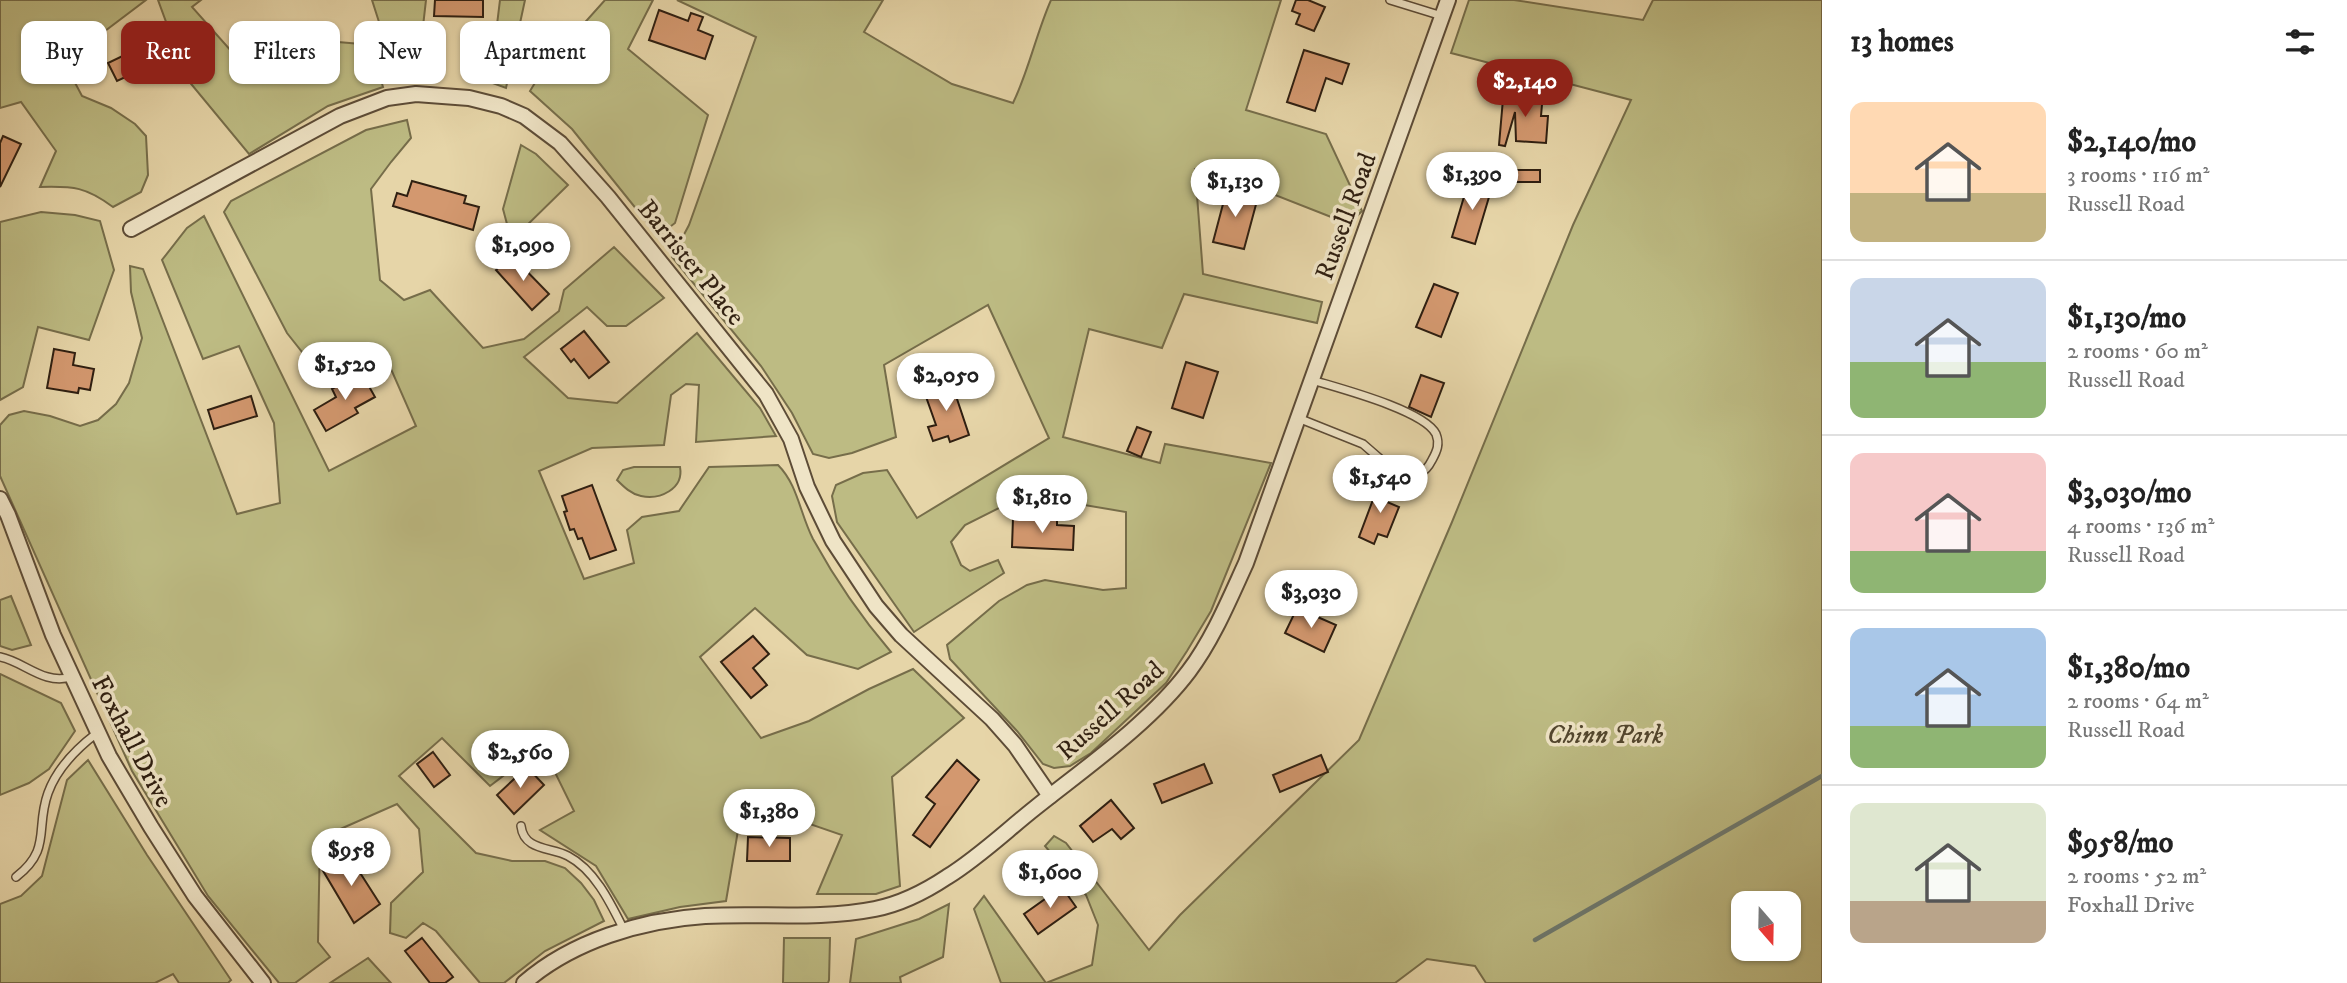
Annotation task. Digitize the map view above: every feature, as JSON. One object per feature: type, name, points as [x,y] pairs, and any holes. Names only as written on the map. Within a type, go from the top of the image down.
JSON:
[{"type":"street","name":"Russell Road","points":[[524,983],[573,950],[625,931],[666,921],[704,916],[838,915],[877,909],[904,900],[950,876],[1120,740],[1156,707],[1189,671],[1227,606],[1246,563],[1448,0]]},
{"type":"street","name":"Barrister Place","points":[[131,229],[340,116],[387,98],[440,94],[501,106],[524,116],[560,143],[608,197],[766,394],[791,439],[807,487],[833,541],[876,606],[901,635],[992,719],[1015,744],[1051,796]]},
{"type":"street","name":"Foxhall Drive","points":[[0,499],[71,677],[97,733],[195,897],[263,983]]},
{"type":"lane","points":[[1390,0],[1442,17]]},
{"type":"lane","points":[[1298,418],[1363,444],[1401,477],[1416,477],[1423,472],[1429,467],[1438,448],[1437,436],[1430,426],[1406,413],[1367,396],[1312,380]]},
{"type":"lane","points":[[0,657],[10,659],[51,680],[71,677]]},
{"type":"lane","points":[[16,877],[29,867],[41,846],[44,810],[55,778],[72,754],[97,733]]},
{"type":"lane","points":[[521,826],[526,840],[533,846],[568,856],[580,864],[611,904],[625,931]]},
{"type":"green space","points":[[0,0],[146,0],[107,29],[107,21],[21,21],[21,84],[76,84],[82,96],[111,108],[135,124],[146,136],[148,175],[141,192],[113,207],[95,195],[79,189],[40,187],[56,151],[21,102],[0,108]]},
{"type":"green space","points":[[158,0],[201,0],[192,7],[204,21],[166,21]]},
{"type":"green space","points":[[372,0],[426,0],[424,21],[379,21]]},
{"type":"green space","points":[[500,0],[525,0],[520,21],[497,21]]},
{"type":"green space","points":[[605,0],[653,0],[628,49],[708,115],[675,223],[658,236],[572,129],[530,91],[534,84],[610,84],[610,21],[586,21]]},
{"type":"green space","points":[[677,0],[883,0],[864,32],[952,84],[1013,103],[1051,0],[1281,0],[1246,110],[1326,134],[1362,211],[1349,224],[1275,195],[1263,173],[1195,169],[1203,274],[1322,302],[1317,323],[1184,294],[1162,348],[1089,329],[1063,437],[1160,463],[1165,444],[1271,463],[1211,611],[1166,683],[1091,753],[1070,766],[1054,768],[1043,764],[1017,731],[950,659],[947,645],[999,601],[1027,585],[1045,580],[1103,590],[1126,588],[1126,512],[1025,495],[965,525],[951,542],[961,565],[970,571],[998,560],[1004,573],[914,632],[837,522],[832,496],[836,485],[863,473],[887,470],[917,518],[1049,438],[988,305],[884,365],[896,437],[852,453],[829,458],[813,454],[792,413],[761,366],[672,257],[689,225],[756,37]]},
{"type":"green space","name":"Chinn Park","points":[[1469,0],[1514,0],[1643,20],[1653,0],[1822,0],[1822,983],[1486,983],[1475,966],[1427,959],[1395,983],[1046,983],[1092,965],[1098,925],[1086,895],[1045,846],[1054,836],[1066,843],[1149,950],[1180,915],[1359,740],[1452,522],[1573,225],[1631,100],[1451,53]]},
{"type":"green space","points":[[215,33],[229,49],[229,84],[340,84],[340,42],[354,43],[354,84],[382,84],[383,87],[328,106],[249,154],[191,84],[215,84]]},
{"type":"green space","points":[[407,120],[411,138],[371,189],[380,280],[404,300],[430,290],[483,348],[524,339],[559,311],[564,290],[614,247],[664,298],[626,326],[607,326],[587,307],[524,357],[568,398],[617,403],[697,333],[760,408],[776,436],[696,442],[699,385],[686,384],[671,395],[664,445],[592,448],[539,471],[584,579],[634,563],[627,530],[642,517],[679,511],[709,467],[778,465],[790,481],[813,539],[830,569],[891,652],[858,669],[807,655],[755,608],[700,657],[761,738],[809,721],[913,669],[964,718],[892,777],[900,886],[876,894],[817,894],[842,835],[743,801],[726,901],[680,907],[628,919],[596,866],[540,830],[574,811],[542,746],[490,786],[442,738],[399,776],[476,853],[512,861],[545,861],[565,868],[594,900],[604,921],[545,951],[504,983],[480,983],[436,931],[423,923],[406,938],[390,933],[391,903],[423,872],[419,829],[397,804],[320,838],[318,942],[330,957],[295,983],[279,983],[208,896],[132,771],[0,476],[0,425],[9,415],[24,411],[80,426],[98,420],[116,404],[129,383],[142,338],[131,292],[130,266],[143,269],[237,514],[280,503],[274,423],[239,346],[203,359],[162,260],[187,228],[204,216],[329,471],[416,426],[384,353],[355,345],[310,362],[287,333],[224,212],[231,201],[366,130]]},
{"type":"green space","points":[[521,145],[536,154],[568,185],[515,237],[507,224],[503,209]]},
{"type":"green space","points":[[41,212],[75,215],[100,221],[114,270],[89,340],[38,327],[23,387],[0,400],[0,222]]},
{"type":"green space","points":[[634,467],[680,467],[680,475],[669,491],[656,496],[641,496],[625,488],[617,480],[623,470]]},
{"type":"green space","points":[[11,596],[31,645],[12,650],[0,646],[0,600]]},
{"type":"green space","points":[[0,674],[61,703],[75,731],[49,769],[29,783],[0,795]]},
{"type":"green space","points":[[88,760],[147,855],[231,980],[228,983],[179,983],[173,974],[155,983],[0,983],[0,904],[21,896],[42,876],[67,780]]},
{"type":"green space","points":[[984,896],[1046,983],[1001,983],[974,909]]},
{"type":"green space","points":[[949,904],[943,957],[900,977],[901,983],[850,983],[856,939],[919,919]]},
{"type":"green space","points":[[784,938],[830,938],[828,983],[783,983]]},
{"type":"green space","points":[[368,958],[391,983],[330,983]]},
{"type":"building","points":[[435,0],[483,0],[483,17],[434,16]]},
{"type":"building","points":[[1296,0],[1308,0],[1325,7],[1314,31],[1296,24],[1300,14],[1292,11]]},
{"type":"building","points":[[659,10],[688,21],[691,13],[703,17],[698,30],[713,36],[705,59],[649,40]]},
{"type":"building","points":[[1304,50],[1349,64],[1342,84],[1326,78],[1315,111],[1287,102]]},
{"type":"building","points":[[121,57],[121,79],[117,81],[108,63]]},
{"type":"building","points":[[1522,91],[1543,93],[1541,116],[1548,116],[1546,143],[1516,141],[1515,112],[1505,146],[1499,145],[1503,99],[1521,101]]},
{"type":"building","points":[[3,136],[21,144],[0,187],[0,143]]},
{"type":"building","points":[[1516,170],[1540,170],[1540,182],[1516,182]]},
{"type":"building","points":[[1469,180],[1492,187],[1475,244],[1452,237]]},
{"type":"building","points":[[412,181],[466,196],[464,203],[479,207],[473,230],[393,206],[397,193],[407,196]]},
{"type":"building","points":[[1227,189],[1258,197],[1244,249],[1213,242]]},
{"type":"building","points":[[512,256],[549,294],[532,310],[496,270]]},
{"type":"building","points":[[1434,284],[1458,293],[1441,337],[1416,327]]},
{"type":"building","points":[[584,331],[609,362],[589,378],[574,359],[571,362],[561,349]]},
{"type":"building","points":[[54,349],[75,353],[73,365],[94,369],[90,390],[79,388],[78,393],[47,388]]},
{"type":"building","points":[[1186,362],[1218,372],[1203,418],[1172,408]]},
{"type":"building","points":[[362,374],[375,397],[355,408],[358,413],[326,431],[314,410],[336,397],[332,389],[341,384],[340,382],[350,376],[352,379]]},
{"type":"building","points":[[1421,375],[1444,383],[1431,417],[1409,407]]},
{"type":"building","points":[[951,381],[969,435],[950,442],[948,436],[933,441],[928,427],[936,425],[924,391]]},
{"type":"building","points":[[251,396],[257,416],[214,429],[208,410]]},
{"type":"building","points":[[1137,427],[1151,432],[1141,457],[1127,451]]},
{"type":"building","points":[[1380,481],[1393,486],[1387,502],[1399,507],[1387,537],[1378,534],[1374,544],[1359,537]]},
{"type":"building","points":[[592,485],[616,550],[590,559],[582,538],[578,539],[574,529],[570,530],[562,496]]},
{"type":"building","points":[[1013,518],[1057,520],[1057,525],[1074,526],[1073,550],[1012,547]]},
{"type":"building","points":[[1297,608],[1336,625],[1324,652],[1285,633]]},
{"type":"building","points":[[753,636],[769,654],[753,668],[767,685],[751,698],[721,662]]},
{"type":"building","points":[[433,752],[450,775],[434,787],[417,764]]},
{"type":"building","points":[[1321,755],[1328,772],[1280,792],[1273,775]]},
{"type":"building","points":[[957,760],[979,780],[930,847],[913,835],[935,804],[926,797]]},
{"type":"building","points":[[1204,764],[1212,783],[1162,803],[1154,784]]},
{"type":"building","points":[[527,767],[544,785],[514,814],[497,795]]},
{"type":"building","points":[[1111,800],[1134,828],[1121,839],[1112,829],[1093,842],[1080,826]]},
{"type":"building","points":[[748,837],[790,838],[790,861],[747,861]]},
{"type":"building","points":[[348,854],[380,904],[354,923],[322,869]]},
{"type":"building","points":[[1062,887],[1076,907],[1038,934],[1024,914]]},
{"type":"building","points":[[422,938],[453,977],[445,983],[430,983],[405,951]]},
{"type":"waterway","points":[[1535,940],[1822,776]]}]
